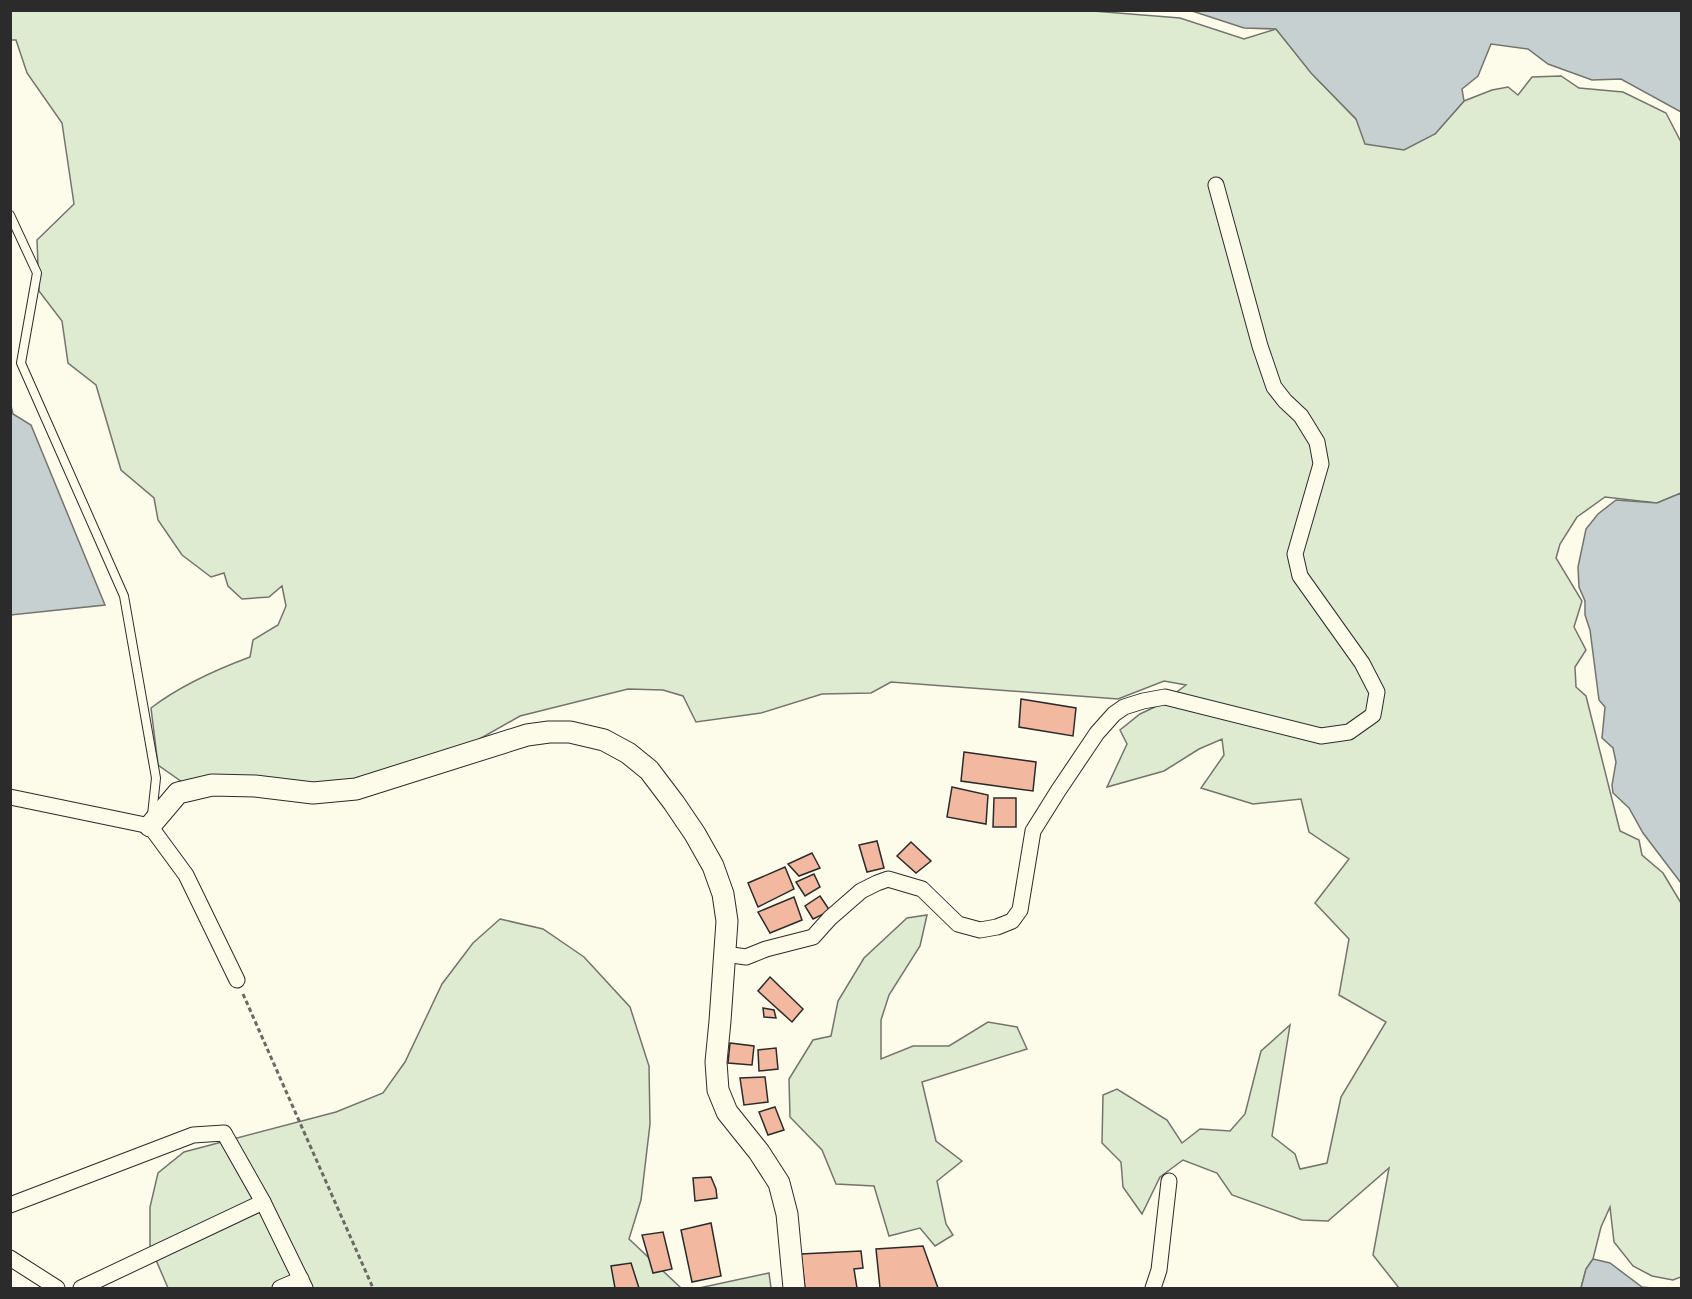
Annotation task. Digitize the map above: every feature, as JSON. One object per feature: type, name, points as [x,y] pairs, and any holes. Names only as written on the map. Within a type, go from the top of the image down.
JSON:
[{"type":"street","points":[[725,954],[746,957],[765,949],[813,937],[830,918],[861,891],[888,879],[922,889],[958,924],[980,930],[1012,921],[1020,910],[1033,831],[1097,733],[1114,714],[1124,707],[1143,700],[1165,697],[1321,736],[1349,732],[1373,715],[1377,692],[1362,663],[1300,576],[1296,554],[1321,464],[1317,442],[1301,416],[1274,387],[1260,346],[1216,185]]},
{"type":"street","points":[[150,826],[178,794],[212,785],[255,786],[313,793],[356,789],[527,735],[570,732],[604,740],[628,753],[649,770],[695,834],[713,866],[723,894],[727,921],[716,1062],[718,1090],[727,1112],[759,1152],[779,1183],[787,1214],[794,1288]]},
{"type":"street","points":[[10,797],[150,826],[186,875],[237,980]]},
{"type":"street","points":[[10,1205],[193,1135],[224,1133],[263,1202],[303,1284],[280,1288]]},
{"type":"street","points":[[1153,1288],[1159,1270],[1169,1182]]},
{"type":"street","points":[[81,1288],[263,1202]]},
{"type":"street","points":[[10,1258],[57,1288]]},
{"type":"lane","points":[[10,215],[37,273],[21,363],[123,596],[156,778],[150,826]]},
{"type":"path","points":[[237,980],[373,1288]]},
{"type":"green space","points":[[10,11],[1093,11],[1180,18],[1244,39],[1276,29],[1318,80],[1356,119],[1435,134],[1464,101],[1492,90],[1508,87],[1518,95],[1532,77],[1561,76],[1579,88],[1623,92],[1666,113],[1682,144],[1681,493],[1657,503],[1605,497],[1577,517],[1560,544],[1556,558],[1582,601],[1574,627],[1586,650],[1575,667],[1576,687],[1586,696],[1620,831],[1639,840],[1642,855],[1663,873],[1681,903],[1681,1277],[1673,1280],[1652,1276],[1633,1266],[1614,1242],[1610,1207],[1581,1288],[1399,1288],[1373,1255],[1389,1168],[1328,1221],[1302,1220],[1232,1195],[1217,1173],[1183,1160],[1160,1177],[1142,1214],[1123,1187],[1121,1162],[1102,1143],[1103,1095],[1117,1089],[1167,1120],[1182,1143],[1200,1129],[1230,1131],[1245,1114],[1261,1051],[1290,1025],[1272,1136],[1295,1154],[1300,1169],[1327,1163],[1341,1097],[1386,1022],[1339,995],[1349,939],[1315,903],[1349,859],[1309,832],[1301,799],[1253,804],[1201,788],[1224,755],[1222,739],[1199,749],[1164,771],[1107,787],[1127,744],[1120,730],[1140,714],[1159,705],[1186,685],[1164,681],[1118,699],[891,682],[871,693],[822,694],[761,713],[696,722],[683,696],[663,690],[628,689],[520,716],[377,791],[185,784],[158,765],[151,708],[174,692],[199,679],[250,657],[253,640],[278,625],[286,606],[282,586],[269,597],[242,599],[228,586],[224,573],[211,577],[182,555],[158,520],[154,498],[121,470],[96,385],[68,363],[62,321],[39,291],[37,240],[74,204],[62,123],[27,73],[16,40],[11,40]]},
{"type":"green space","points":[[927,915],[920,946],[889,995],[881,1020],[881,1059],[913,1046],[949,1046],[988,1022],[1017,1027],[1027,1049],[922,1082],[936,1141],[962,1161],[937,1181],[946,1224],[953,1235],[935,1246],[920,1228],[889,1236],[874,1186],[836,1184],[822,1150],[790,1117],[789,1079],[813,1040],[831,1036],[838,1001],[864,958],[907,918]]},
{"type":"green space","points":[[500,919],[543,929],[584,957],[630,1007],[649,1066],[650,1124],[641,1200],[629,1239],[681,1288],[168,1288],[150,1246],[150,1207],[158,1173],[184,1152],[336,1112],[383,1093],[405,1062],[442,984],[473,943]]},
{"type":"green space","points":[[769,1273],[771,1288],[699,1288]]},
{"type":"shaded area","points":[[1192,11],[1681,11],[1681,112],[1621,79],[1592,80],[1548,64],[1528,49],[1491,44],[1478,76],[1462,89],[1464,101],[1435,134],[1404,150],[1365,144],[1356,119],[1311,73],[1276,29],[1244,28]]},
{"type":"shaded area","points":[[11,406],[13,414],[31,425],[105,605],[11,615]]},
{"type":"shaded area","points":[[1681,493],[1681,883],[1643,833],[1629,808],[1613,793],[1616,762],[1613,748],[1602,738],[1605,707],[1599,700],[1590,630],[1585,615],[1585,601],[1579,587],[1578,567],[1586,529],[1598,514],[1616,500],[1657,503]]},
{"type":"shaded area","points":[[1593,1259],[1610,1263],[1642,1287],[1652,1288],[1581,1288],[1586,1269]]},
{"type":"building","points":[[1021,699],[1076,708],[1073,736],[1019,727]]},
{"type":"building","points":[[964,752],[1036,762],[1033,791],[961,781]]},
{"type":"building","points":[[952,787],[988,795],[986,824],[947,817]]},
{"type":"building","points":[[994,798],[1016,798],[1016,827],[993,827]]},
{"type":"building","points":[[877,841],[884,868],[867,872],[859,845]]},
{"type":"building","points":[[911,842],[931,861],[916,873],[897,856]]},
{"type":"building","points":[[812,853],[820,868],[799,876],[788,864]]},
{"type":"building","points":[[785,867],[794,889],[758,907],[748,883]]},
{"type":"building","points":[[814,874],[820,887],[805,896],[796,882]]},
{"type":"building","points":[[820,896],[830,911],[813,919],[805,906]]},
{"type":"building","points":[[794,897],[802,920],[770,933],[758,912]]},
{"type":"building","points":[[770,977],[803,1009],[792,1022],[758,991]]},
{"type":"building","points":[[763,1008],[774,1010],[776,1018],[764,1017]]},
{"type":"building","points":[[730,1043],[754,1046],[752,1065],[728,1063]]},
{"type":"building","points":[[776,1048],[778,1069],[759,1071],[758,1050]]},
{"type":"building","points":[[765,1077],[768,1102],[744,1105],[740,1078]]},
{"type":"building","points":[[775,1107],[784,1130],[768,1135],[759,1112]]},
{"type":"building","points":[[711,1177],[717,1198],[695,1201],[693,1178]]},
{"type":"building","points":[[711,1223],[721,1276],[692,1282],[681,1230]]},
{"type":"building","points":[[663,1232],[672,1269],[653,1273],[642,1235]]},
{"type":"building","points":[[923,1246],[938,1288],[880,1288],[876,1249]]},
{"type":"building","points":[[861,1251],[863,1268],[854,1269],[857,1288],[805,1288],[801,1254]]},
{"type":"building","points":[[631,1263],[639,1288],[615,1288],[611,1266]]}]
